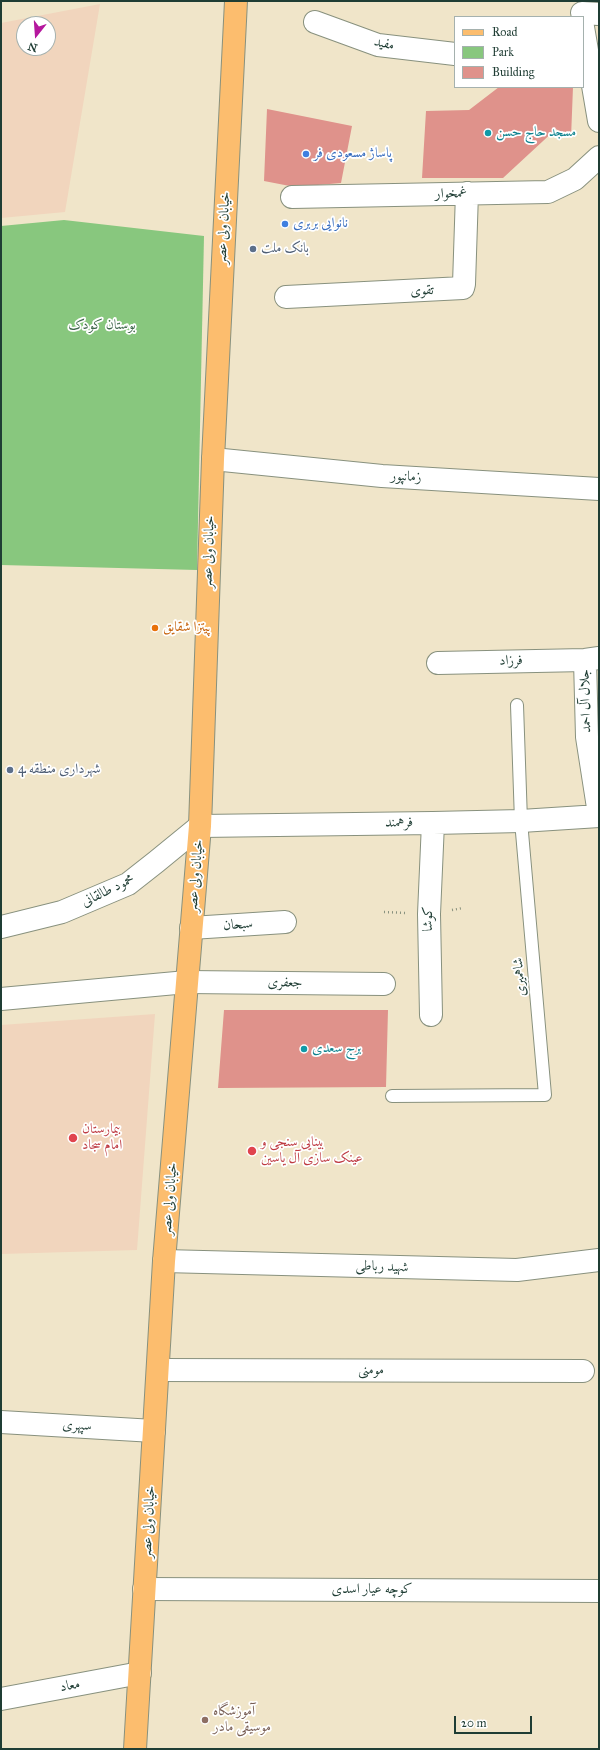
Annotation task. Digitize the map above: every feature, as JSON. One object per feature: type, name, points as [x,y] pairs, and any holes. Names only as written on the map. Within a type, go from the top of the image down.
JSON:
[{"type":"main road","name":"خیابان ولی عصر","points":[[135,1749],[164,1261],[200,826],[213,459],[236,1]]},
{"type":"street","points":[[585,14],[584,48],[599,121]]},
{"type":"street","name":"مفید","points":[[315,22],[378,45],[454,54]]},
{"type":"street","name":"غمخوار","points":[[292,197],[548,192],[575,179],[599,157]]},
{"type":"street","name":"تقوی","points":[[286,297],[463,288],[467,193]]},
{"type":"street","name":"زمانپور","points":[[213,459],[382,476],[599,489]]},
{"type":"street","name":"فرزاد","points":[[438,663],[592,659]]},
{"type":"street","name":"جلال آل احمد","points":[[592,659],[587,737],[599,815]]},
{"type":"street","name":"فرهمند","points":[[200,826],[433,823],[521,820],[599,815]]},
{"type":"street","name":"کوشا","points":[[431,1015],[429,914],[433,823]]},
{"type":"street","name":"محمود طالقانی","points":[[1,927],[62,912],[128,884],[200,826]]},
{"type":"street","name":"سبحان","points":[[191,928],[285,922]]},
{"type":"street","points":[[1,999],[187,982]]},
{"type":"street","name":"جعفری","points":[[187,982],[384,984]]},
{"type":"street","name":"شهید رباطی","points":[[164,1261],[517,1270],[599,1260]]},
{"type":"street","name":"مومنی","points":[[158,1370],[583,1371]]},
{"type":"street","name":"سپهری","points":[[1,1422],[154,1431]]},
{"type":"street","name":"کوچه عیار اسدی","points":[[144,1589],[599,1591]]},
{"type":"street","name":"معاد","points":[[1,1699],[140,1672]]},
{"type":"lane","name":"شاهمیری","points":[[392,1096],[545,1095],[521,820],[517,705]]},
{"type":"shaded area","points":[[100,4],[65,212],[1,218],[1,23],[16,20],[16,56],[56,56],[56,16],[37,16]]},
{"type":"shaded area","name":"بیمارستان امام سجاد","points":[[155,1014],[137,1250],[1,1254],[1,1025]]},
{"type":"green space","name":"بوستان کودک","points":[[64,220],[204,236],[197,570],[1,565],[1,226]]},
{"type":"building","name":"مسجد حاج حسن","points":[[498,88],[573,88],[571,138],[556,129],[503,178],[422,178],[426,111],[469,110]]},
{"type":"building","name":"پاساژ مسعودی فر","points":[[267,109],[352,126],[341,183],[295,187],[264,181]]},
{"type":"building","name":"برج سعدی","points":[[224,1010],[388,1010],[386,1087],[218,1088]]},
{"type":"place","name":"مسجد حاج حسن","points":[[488,133]]},
{"type":"place","name":"پاساژ مسعودی فر","points":[[306,154]]},
{"type":"place","name":"نانوایی بربری","points":[[285,224]]},
{"type":"place","name":"بانک ملت","points":[[253,249]]},
{"type":"place","name":"پیتزا شقایق","points":[[155,628]]},
{"type":"place","name":"شهرداری منطقه 4","points":[[10,770]]},
{"type":"place","name":"برج سعدی","points":[[304,1049]]},
{"type":"place","name":"بیمارستان امام سجاد","points":[[73,1138]]},
{"type":"place","name":"بینایی سنجی و عینک سازی آل یاسین","points":[[252,1151]]},
{"type":"place","name":"آموزشگاه موسیقی مادر","points":[[205,1720]]}]
